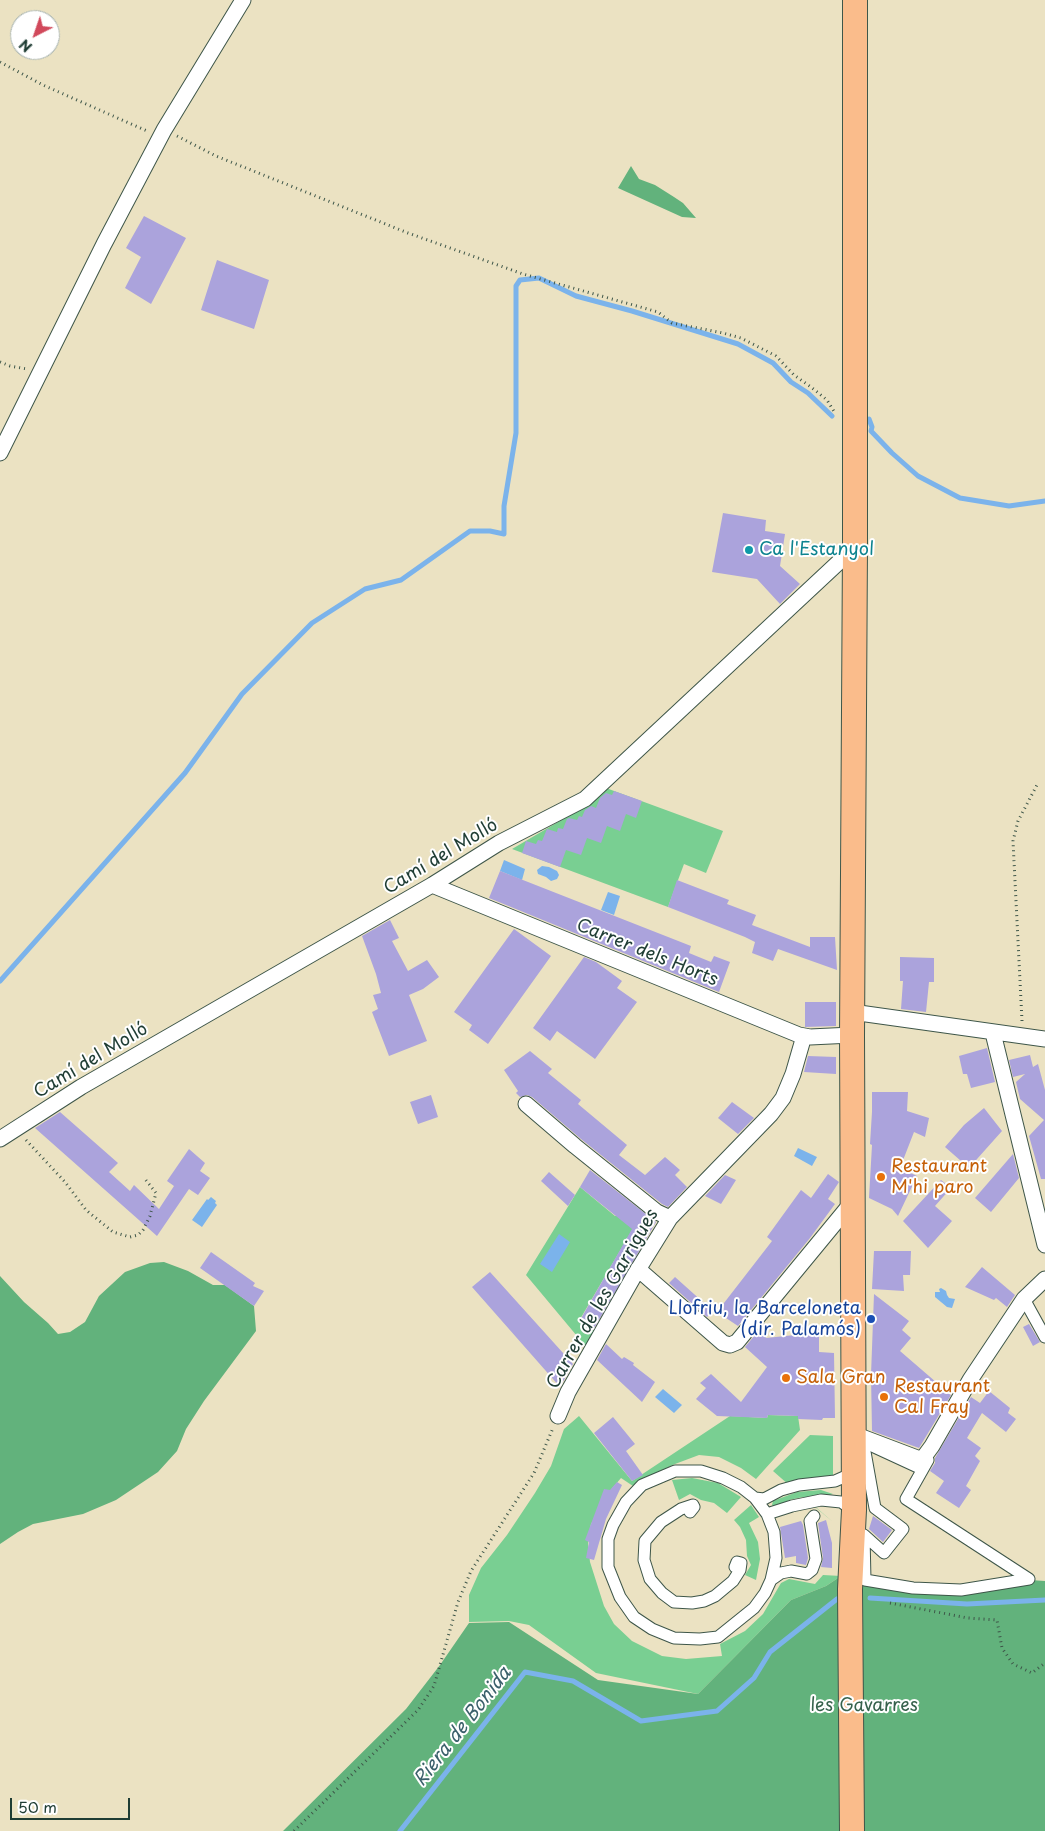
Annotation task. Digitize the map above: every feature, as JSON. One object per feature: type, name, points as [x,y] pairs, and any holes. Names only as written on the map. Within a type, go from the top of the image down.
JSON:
[{"type":"main road","points":[[852,1831],[850,1589],[854,1510],[853,1473],[857,1437],[852,1024],[855,547],[855,0]]},
{"type":"street","points":[[0,453],[104,244],[164,130],[243,0]]},
{"type":"street","name":"Camí del Molló","points":[[0,1139],[81,1087],[432,885],[499,843],[585,800],[855,547]]},
{"type":"street","name":"Carrer dels Horts","points":[[432,885],[804,1036],[810,1037],[852,1024],[993,1033],[1045,1039]]},
{"type":"street","points":[[993,1033],[1045,1245]]},
{"type":"street","name":"Carrer de les Garrigues","points":[[558,1416],[568,1392],[638,1269],[670,1218],[771,1114],[783,1098],[793,1074],[804,1036]]},
{"type":"street","points":[[526,1104],[657,1212],[670,1218]]},
{"type":"street","points":[[638,1269],[724,1343],[730,1345],[737,1342],[854,1200]]},
{"type":"street","points":[[857,1437],[918,1465],[970,1380],[1024,1299],[1045,1278]]},
{"type":"street","points":[[1024,1299],[1038,1321],[1045,1337]]},
{"type":"street","points":[[857,1437],[875,1508],[903,1530],[884,1553],[864,1535],[865,1580],[913,1588],[961,1590],[1029,1579],[906,1499],[928,1460],[923,1459]]},
{"type":"street","points":[[700,1471],[723,1478],[741,1487],[755,1498],[768,1514],[774,1532],[776,1558],[771,1580],[765,1593],[754,1608],[718,1637],[700,1639],[674,1638],[652,1630],[634,1617],[620,1597],[608,1567],[608,1539],[613,1525],[626,1502],[642,1485],[675,1472],[700,1471]]},
{"type":"street","points":[[755,1498],[764,1499],[781,1490],[799,1485],[835,1481],[853,1473]]},
{"type":"street","points":[[768,1514],[820,1500],[841,1502],[854,1510]]},
{"type":"street","points":[[690,1512],[694,1507],[693,1505],[681,1509],[661,1522],[645,1542],[644,1560],[650,1579],[662,1593],[674,1602],[692,1603],[704,1601],[715,1596],[732,1581],[740,1570],[741,1563],[738,1562],[734,1567]]},
{"type":"street","points":[[771,1580],[781,1573],[791,1571],[807,1574],[812,1570],[816,1559],[810,1521],[814,1516]]},
{"type":"path","points":[[0,62],[43,85],[145,131],[164,130],[216,156],[408,233],[523,274],[658,312],[672,324],[723,332],[741,338],[776,356],[794,376],[812,387],[827,400],[835,413]]},
{"type":"path","points":[[0,362],[10,366],[33,370],[44,365]]},
{"type":"path","points":[[1023,1036],[1013,840],[1018,821],[1038,782]]},
{"type":"path","points":[[15,1129],[65,1182],[86,1210],[113,1232],[130,1237],[138,1235],[143,1230],[150,1216],[156,1193],[145,1179]]},
{"type":"path","points":[[294,1831],[418,1710],[434,1686],[458,1602],[471,1571],[534,1473],[558,1416]]},
{"type":"path","points":[[890,1603],[968,1618],[997,1620],[1002,1648],[1014,1664],[1032,1673],[1045,1663]]},
{"type":"green space","points":[[631,166],[639,179],[655,185],[683,203],[696,218],[682,217],[618,188]]},
{"type":"green space","points":[[606,788],[723,831],[706,873],[684,864],[668,907],[512,849],[582,808]]},
{"type":"green space","points":[[580,1187],[615,1216],[642,1213],[579,1321],[596,1332],[587,1348],[526,1275]]},
{"type":"green space","points":[[164,1262],[188,1271],[213,1285],[225,1285],[254,1306],[256,1331],[204,1401],[186,1429],[177,1451],[158,1472],[116,1500],[83,1514],[33,1524],[0,1544],[0,1276],[58,1334],[70,1332],[85,1322],[99,1296],[125,1272],[150,1263]]},
{"type":"green space","points":[[768,1415],[798,1416],[800,1430],[756,1479],[741,1468],[719,1457],[699,1455],[645,1478],[633,1486],[621,1478],[610,1491],[591,1524],[588,1544],[590,1562],[604,1606],[614,1624],[632,1641],[662,1656],[686,1659],[722,1656],[720,1644],[745,1631],[763,1614],[781,1583],[789,1579],[815,1584],[823,1575],[841,1576],[826,1586],[791,1600],[698,1694],[596,1673],[529,1625],[509,1621],[469,1622],[469,1595],[481,1568],[507,1535],[535,1493],[551,1466],[564,1429],[579,1416],[632,1481],[730,1416],[767,1418]]},
{"type":"green space","points":[[810,1435],[833,1436],[833,1475],[819,1480],[787,1483],[797,1492],[773,1471]]},
{"type":"green space","points":[[692,1478],[718,1483],[741,1497],[727,1513],[714,1503],[701,1500],[690,1494],[679,1500],[672,1480]]},
{"type":"green space","points":[[821,1490],[833,1494],[823,1497],[804,1497],[833,1522],[803,1497],[789,1500],[775,1508],[772,1505],[773,1501],[797,1492]]},
{"type":"green space","points":[[751,1505],[759,1517],[749,1523],[758,1542],[760,1559],[756,1580],[745,1575],[751,1565],[747,1556],[746,1540],[740,1527],[734,1520]]},
{"type":"green space","name":"les Gavarres","points":[[841,1576],[913,1588],[1030,1580],[1045,1581],[1045,1831],[283,1831],[406,1709],[469,1623],[509,1622],[598,1680],[698,1694],[791,1600],[826,1586]]},
{"type":"water","points":[[504,860],[525,869],[522,880],[500,871]]},
{"type":"water","points":[[542,866],[557,871],[559,875],[557,879],[551,881],[538,874],[537,870]]},
{"type":"water","points":[[608,892],[620,896],[614,915],[601,910]]},
{"type":"water","points":[[798,1148],[817,1157],[812,1166],[794,1156]]},
{"type":"water","points":[[211,1197],[216,1201],[217,1205],[202,1227],[192,1220],[207,1199]]},
{"type":"water","points":[[559,1234],[570,1242],[552,1272],[540,1264]]},
{"type":"water","points":[[941,1288],[946,1291],[949,1298],[955,1299],[952,1308],[947,1307],[935,1297],[935,1292],[940,1292],[939,1289]]},
{"type":"water","points":[[663,1389],[682,1405],[674,1413],[655,1397]]},
{"type":"building","points":[[144,216],[186,238],[151,304],[125,288],[141,257],[126,248]]},
{"type":"building","points":[[217,260],[269,280],[254,329],[201,310]]},
{"type":"building","name":"Ca l'Estanyol","points":[[723,513],[766,520],[765,531],[785,534],[780,566],[800,584],[780,604],[757,579],[712,572]]},
{"type":"building","points":[[614,791],[642,801],[636,818],[626,814],[620,831],[607,826],[601,843],[587,838],[581,855],[566,850],[560,867],[522,853],[526,841],[536,844],[538,840],[542,841],[547,829],[557,832],[558,828],[563,829],[567,819],[577,820],[591,806],[596,808],[600,798],[606,793],[612,795]]},
{"type":"building","points":[[500,871],[691,946],[689,953],[711,962],[714,956],[730,962],[719,992],[489,898]]},
{"type":"building","points":[[677,880],[729,900],[727,904],[756,915],[752,925],[810,947],[810,937],[835,937],[837,970],[778,949],[773,961],[752,953],[755,942],[668,907]]},
{"type":"building","points":[[390,920],[399,938],[392,941],[408,971],[427,960],[439,977],[423,989],[409,995],[427,1041],[389,1056],[372,1012],[378,1009],[373,995],[381,993],[362,936]]},
{"type":"building","points":[[514,929],[551,956],[488,1044],[469,1030],[472,1025],[454,1012]]},
{"type":"building","points":[[584,957],[596,962],[622,981],[617,988],[637,1002],[595,1059],[557,1031],[550,1041],[533,1028]]},
{"type":"building","points":[[900,957],[934,958],[934,982],[929,982],[926,1012],[901,1009],[903,981],[900,981]]},
{"type":"building","points":[[805,1002],[836,1002],[836,1026],[805,1027]]},
{"type":"building","points":[[987,1048],[995,1082],[971,1088],[967,1074],[963,1074],[959,1056]]},
{"type":"building","points":[[530,1051],[552,1069],[548,1073],[581,1100],[578,1104],[627,1145],[619,1155],[645,1175],[665,1157],[680,1170],[675,1175],[687,1187],[668,1207],[581,1139],[532,1097],[527,1095],[520,1097],[516,1093],[518,1091],[504,1070]]},
{"type":"building","points":[[1030,1055],[1033,1067],[1038,1064],[1045,1090],[1045,1179],[1041,1179],[1029,1136],[1044,1120],[1020,1099],[1016,1082],[1025,1074],[1013,1077],[1009,1060]]},
{"type":"building","points":[[808,1056],[836,1057],[836,1074],[804,1072]]},
{"type":"building","points":[[872,1092],[908,1092],[907,1111],[929,1118],[925,1137],[914,1132],[900,1168],[917,1176],[898,1216],[892,1209],[869,1198]]},
{"type":"building","points":[[431,1095],[438,1117],[418,1124],[410,1102]]},
{"type":"building","points":[[732,1102],[754,1118],[738,1134],[718,1118]]},
{"type":"building","points":[[984,1108],[1002,1131],[969,1168],[945,1147],[964,1125]]},
{"type":"building","points":[[60,1112],[118,1163],[109,1172],[130,1191],[134,1185],[159,1209],[174,1186],[167,1181],[189,1149],[205,1163],[200,1171],[210,1178],[198,1195],[189,1189],[157,1236],[35,1128]]},
{"type":"building","points":[[1013,1154],[1019,1178],[991,1212],[975,1198]]},
{"type":"building","points":[[590,1170],[656,1222],[593,1330],[579,1322],[632,1229],[580,1187]]},
{"type":"building","points":[[549,1172],[575,1195],[568,1206],[541,1181]]},
{"type":"building","points":[[828,1174],[839,1182],[828,1199],[835,1204],[810,1238],[738,1326],[717,1312],[772,1241],[767,1237],[801,1190],[811,1198]]},
{"type":"building","points":[[725,1175],[736,1180],[721,1204],[705,1196]]},
{"type":"building","points":[[941,1180],[951,1188],[935,1206],[952,1221],[928,1248],[903,1221]]},
{"type":"building","points":[[874,1251],[911,1251],[910,1275],[903,1275],[904,1291],[872,1289]]},
{"type":"building","points":[[211,1252],[255,1283],[253,1286],[264,1291],[254,1306],[200,1268]]},
{"type":"building","points":[[982,1267],[1015,1295],[1007,1307],[996,1298],[994,1300],[965,1287]]},
{"type":"building","points":[[490,1272],[573,1364],[560,1387],[472,1287]]},
{"type":"building","points":[[675,1277],[713,1311],[707,1317],[669,1283]]},
{"type":"building","points":[[874,1294],[909,1321],[902,1330],[911,1338],[900,1351],[951,1395],[919,1448],[872,1431],[871,1375]]},
{"type":"building","points":[[765,1323],[766,1338],[795,1335],[795,1327],[819,1327],[819,1352],[834,1353],[835,1418],[823,1418],[822,1420],[798,1419],[798,1416],[768,1415],[767,1418],[717,1416],[696,1399],[706,1388],[700,1383],[711,1374],[741,1402],[767,1367],[745,1347]]},
{"type":"building","points":[[1029,1324],[1040,1342],[1033,1346],[1023,1327]]},
{"type":"building","points":[[606,1344],[622,1359],[624,1357],[634,1363],[633,1365],[655,1382],[642,1402],[597,1360]]},
{"type":"building","points":[[989,1391],[1010,1408],[1008,1413],[1016,1419],[1006,1432],[982,1413],[967,1438],[981,1448],[975,1456],[980,1461],[966,1486],[971,1490],[959,1508],[936,1493],[944,1481],[930,1471],[935,1463],[935,1458],[971,1397],[980,1403]]},
{"type":"building","points":[[613,1417],[635,1444],[626,1451],[643,1475],[632,1481],[594,1433]]},
{"type":"building","points":[[617,1482],[622,1485],[606,1519],[594,1560],[586,1558],[589,1542],[585,1540],[604,1489],[610,1490]]},
{"type":"building","points":[[873,1516],[892,1530],[883,1542],[869,1529]]},
{"type":"building","points":[[826,1520],[832,1543],[832,1568],[821,1567],[823,1558],[818,1523]]},
{"type":"building","points":[[801,1521],[808,1558],[806,1565],[796,1563],[796,1556],[785,1558],[780,1527]]},
{"type":"waterway","points":[[0,981],[185,773],[242,694],[312,623],[365,589],[401,580],[470,531],[490,531],[504,534],[504,506],[516,433],[516,286],[520,280],[539,278],[576,296],[632,311],[738,344],[773,363],[791,382],[808,393],[832,416]]},
{"type":"waterway","points":[[869,419],[872,427],[871,431],[918,476],[960,498],[1009,506],[1045,501]]},
{"type":"waterway","points":[[870,1598],[967,1604],[1045,1600]]},
{"type":"waterway","name":"Riera de Bonida","points":[[400,1831],[525,1672],[573,1681],[641,1721],[717,1711],[754,1678],[770,1652],[837,1599]]},
{"type":"place","name":"Ca l'Estanyol","points":[[749,550]]},
{"type":"place","name":"Restaurant M'hi paro","points":[[881,1177]]},
{"type":"place","name":"Llofriu, la Barceloneta (dir. Palamós)","points":[[871,1319]]},
{"type":"place","name":"Sala Gran","points":[[786,1378]]},
{"type":"place","name":"Restaurant Cal Fray","points":[[884,1397]]}]
